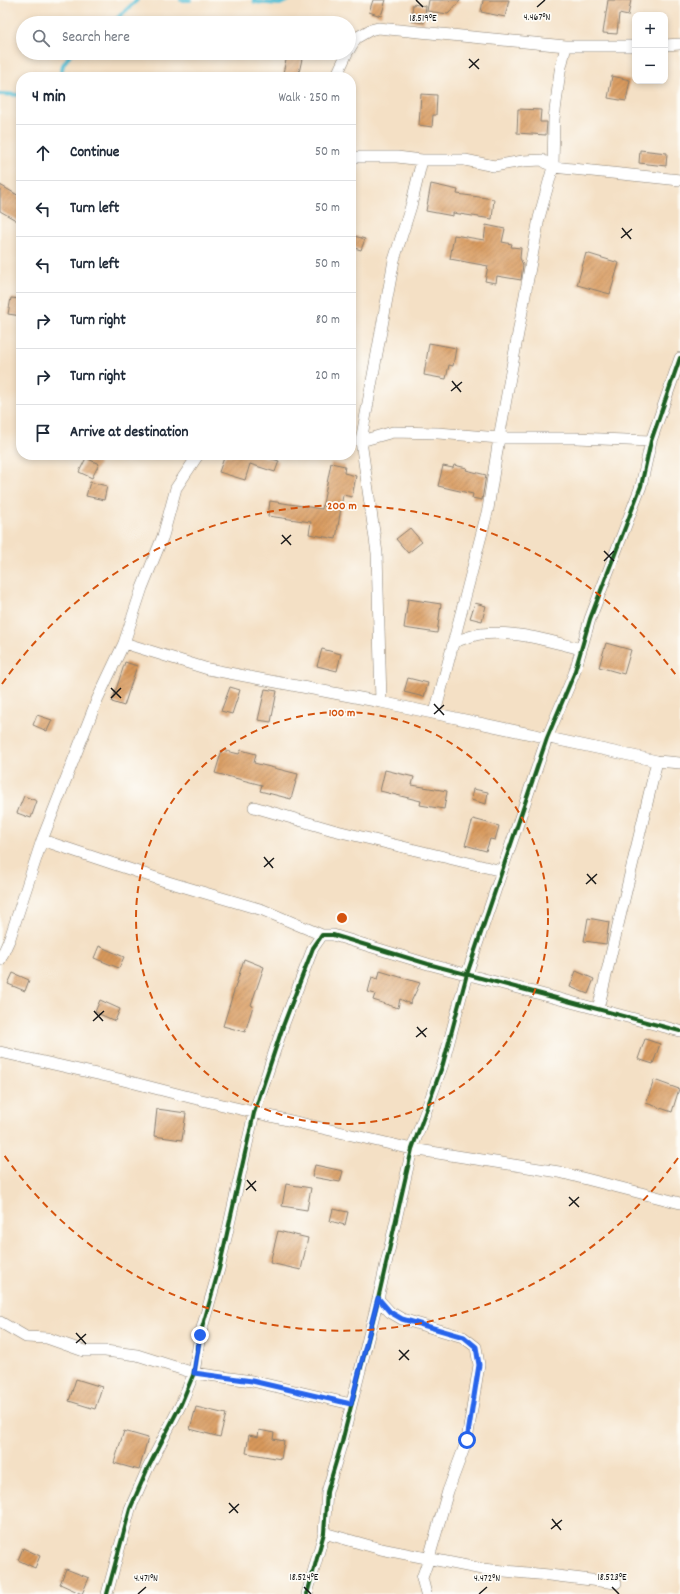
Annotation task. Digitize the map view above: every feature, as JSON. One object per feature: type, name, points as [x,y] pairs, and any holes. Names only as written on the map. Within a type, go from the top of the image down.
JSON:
[{"type":"street","points":[[356,38],[370,30],[378,28],[566,46],[632,46]]},
{"type":"street","points":[[668,45],[680,44]]},
{"type":"street","points":[[435,713],[488,509],[499,438],[540,218],[553,167],[554,119],[560,71],[566,46]]},
{"type":"street","points":[[338,72],[344,60]]},
{"type":"street","points":[[356,157],[465,160],[494,166],[523,161],[542,160],[553,167],[680,180]]},
{"type":"street","points":[[380,702],[378,553],[362,441],[394,260],[411,206],[422,160]]},
{"type":"street","points":[[307,1594],[324,1533],[327,1492],[342,1442],[378,1298],[412,1149],[443,1064],[467,974],[547,738],[574,674],[590,619],[641,486],[651,441],[680,358]]},
{"type":"street","points":[[362,441],[393,432],[438,433],[499,438],[576,438],[651,441]]},
{"type":"street","points":[[0,960],[10,938],[42,840],[97,700],[124,643],[142,588],[163,536],[176,488],[195,460]]},
{"type":"street","points":[[454,642],[480,634],[511,634],[545,640],[581,649]]},
{"type":"street","points":[[124,643],[208,669],[435,713],[657,761],[680,762]]},
{"type":"street","points":[[598,1009],[657,761]]},
{"type":"street","points":[[254,807],[333,830],[502,871]]},
{"type":"street","points":[[42,840],[168,882],[263,910],[322,935],[333,935],[376,949],[680,1031]]},
{"type":"street","points":[[107,1594],[130,1509],[147,1470],[181,1404],[194,1373],[200,1335],[219,1269],[254,1113],[283,1026],[310,955],[322,935]]},
{"type":"street","points":[[0,1052],[412,1149],[559,1172],[680,1203]]},
{"type":"street","points":[[378,1298],[390,1312],[402,1319],[464,1337],[476,1347],[479,1365],[467,1440],[448,1491],[422,1578],[426,1594]]},
{"type":"street","points":[[0,1322],[26,1336],[47,1338],[84,1351],[105,1351],[137,1355],[194,1373],[252,1381],[351,1404]]},
{"type":"street","points":[[324,1533],[381,1549],[482,1569],[616,1583]]},
{"type":"building","points":[[373,0],[386,0],[381,16],[369,12]]},
{"type":"building","points":[[429,0],[461,0],[448,14],[427,11]]},
{"type":"building","points":[[483,0],[509,0],[505,17],[481,12]]},
{"type":"building","points":[[608,0],[631,0],[628,16],[619,14],[617,34],[603,33]]},
{"type":"building","points":[[413,4],[426,6],[424,23],[411,21]]},
{"type":"building","points":[[286,60],[302,60],[299,72],[283,72]]},
{"type":"building","points":[[612,76],[630,80],[626,101],[608,98]]},
{"type":"building","points":[[421,94],[437,95],[436,115],[433,115],[432,127],[419,125]]},
{"type":"building","points":[[518,109],[541,110],[540,122],[547,122],[546,135],[517,133]]},
{"type":"building","points":[[640,150],[667,153],[666,166],[639,163]]},
{"type":"building","points":[[431,184],[458,190],[457,194],[494,199],[492,219],[453,213],[453,216],[426,211]]},
{"type":"building","points":[[0,185],[16,194],[16,220],[0,211]]},
{"type":"building","points":[[486,225],[505,229],[502,242],[512,244],[511,247],[521,248],[520,258],[523,265],[521,280],[497,276],[496,283],[485,281],[488,266],[450,259],[454,235],[484,240]]},
{"type":"building","points":[[356,236],[365,239],[361,250],[356,248]]},
{"type":"building","points":[[586,253],[619,263],[610,294],[577,285]]},
{"type":"building","points":[[11,298],[16,298],[16,315],[8,314]]},
{"type":"building","points":[[429,343],[456,348],[453,366],[449,365],[446,379],[424,375]]},
{"type":"building","points":[[85,460],[90,460],[99,464],[92,478],[79,472]]},
{"type":"building","points":[[223,460],[279,461],[275,472],[250,464],[245,480],[219,472]]},
{"type":"building","points":[[331,463],[345,466],[344,473],[356,476],[352,497],[343,495],[336,539],[309,534],[311,522],[268,516],[270,501],[322,509]]},
{"type":"building","points":[[454,465],[486,475],[482,500],[472,498],[473,494],[438,486],[443,466],[453,468]]},
{"type":"building","points":[[90,482],[107,486],[104,500],[86,496]]},
{"type":"building","points":[[410,528],[422,542],[408,553],[396,539]]},
{"type":"building","points":[[408,599],[441,604],[437,633],[404,628]]},
{"type":"building","points":[[475,603],[486,606],[482,621],[470,618]]},
{"type":"building","points":[[606,643],[631,650],[624,674],[599,667]]},
{"type":"building","points":[[322,649],[341,654],[337,671],[317,666]]},
{"type":"building","points":[[125,662],[137,666],[124,706],[112,702]]},
{"type":"building","points":[[408,678],[428,683],[424,697],[404,692]]},
{"type":"building","points":[[230,687],[240,690],[232,714],[221,711]]},
{"type":"building","points":[[265,689],[277,691],[271,722],[258,720]]},
{"type":"building","points":[[37,715],[52,720],[47,731],[33,725]]},
{"type":"building","points":[[222,750],[239,754],[241,750],[256,754],[254,763],[298,774],[291,799],[260,791],[262,785],[215,773]]},
{"type":"building","points":[[385,770],[414,777],[412,785],[447,791],[444,809],[420,805],[421,801],[380,791]]},
{"type":"building","points":[[473,789],[488,792],[486,804],[471,800]]},
{"type":"building","points":[[24,796],[37,801],[31,818],[17,813]]},
{"type":"building","points":[[473,819],[499,826],[495,840],[490,839],[486,851],[465,845]]},
{"type":"building","points":[[588,918],[609,922],[606,944],[584,941]]},
{"type":"building","points":[[99,946],[124,957],[119,968],[94,958]]},
{"type":"building","points":[[244,959],[264,967],[251,1005],[253,1006],[245,1032],[223,1026]]},
{"type":"building","points":[[380,971],[420,983],[410,1004],[400,999],[398,1008],[373,1000],[375,994],[368,992],[372,977],[378,979]]},
{"type":"building","points":[[576,971],[594,979],[588,994],[570,987]]},
{"type":"building","points":[[13,973],[29,980],[25,991],[8,984]]},
{"type":"building","points":[[100,1000],[120,1009],[115,1021],[95,1012]]},
{"type":"building","points":[[645,1039],[660,1044],[653,1064],[638,1059]]},
{"type":"building","points":[[654,1080],[679,1089],[672,1112],[646,1103]]},
{"type":"building","points":[[157,1109],[186,1113],[182,1140],[154,1136]]},
{"type":"building","points":[[315,1165],[343,1171],[340,1182],[312,1177]]},
{"type":"building","points":[[286,1184],[311,1188],[307,1210],[282,1206]]},
{"type":"building","points":[[333,1209],[348,1212],[345,1225],[330,1221]]},
{"type":"building","points":[[278,1231],[308,1238],[301,1270],[270,1263]]},
{"type":"building","points":[[76,1379],[102,1387],[95,1409],[69,1401]]},
{"type":"building","points":[[196,1407],[226,1414],[220,1437],[190,1429]]},
{"type":"building","points":[[259,1430],[274,1433],[273,1439],[284,1441],[281,1459],[246,1453],[249,1435],[258,1437]]},
{"type":"building","points":[[124,1431],[148,1438],[139,1470],[114,1463]]},
{"type":"building","points":[[23,1548],[40,1556],[35,1568],[18,1560]]},
{"type":"building","points":[[66,1569],[89,1578],[82,1594],[60,1584]]},
{"type":"waterway","points":[[120,16],[137,0]]},
{"type":"waterway","points":[[181,0],[190,0]]},
{"type":"waterway","points":[[254,0],[255,2],[280,4],[289,0]]},
{"type":"waterway","points":[[61,72],[66,60]]},
{"type":"waterway","points":[[0,94],[16,95]]},
{"type":"cycle path","points":[[307,1594],[324,1533],[327,1492],[342,1442],[378,1299],[412,1149],[443,1064],[467,974],[547,738],[574,674],[590,619],[641,486],[651,441],[680,358]]},
{"type":"cycle path","points":[[107,1594],[130,1509],[147,1470],[181,1404],[194,1373],[200,1335],[219,1269],[254,1113],[283,1026],[313,948],[322,935],[333,935],[428,964],[680,1031]]},
{"type":"route","points":[[200,1335],[194,1373],[252,1381],[351,1404],[378,1298],[390,1312],[402,1319],[464,1337],[476,1347],[479,1365],[467,1440]]}]
